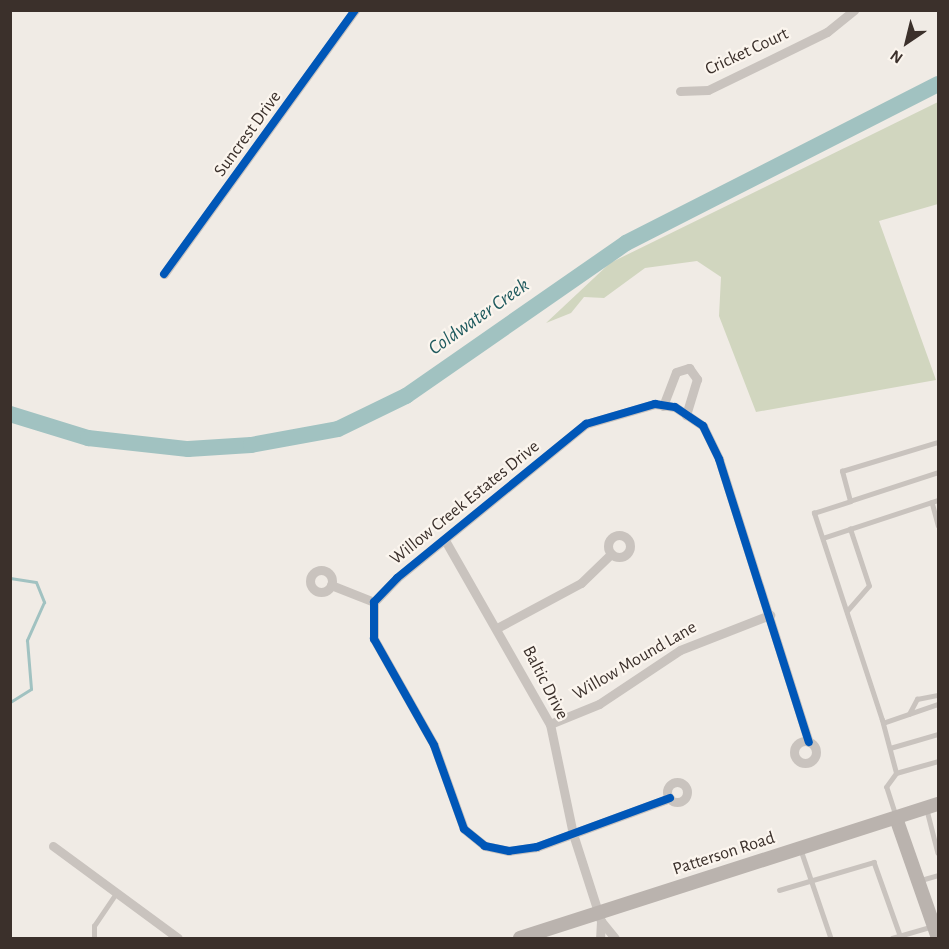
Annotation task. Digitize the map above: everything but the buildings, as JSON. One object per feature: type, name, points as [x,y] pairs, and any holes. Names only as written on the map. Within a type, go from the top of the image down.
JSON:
[{"type":"main road","name":"Patterson Road","points":[[520,939],[600,917],[933,806]]},
{"type":"main road","points":[[896,818],[937,929]]},
{"type":"street","name":"Suncrest Drive","points":[[164,274],[355,10]]},
{"type":"street","name":"Cricket Court","points":[[680,91],[708,90],[827,32],[854,10]]},
{"type":"street","points":[[663,406],[676,372],[689,368],[697,379],[687,415]]},
{"type":"street","name":"Willow Creek Estates Drive","points":[[374,602],[586,424],[626,409],[663,406],[687,415],[703,426],[719,459],[809,742]]},
{"type":"street","name":"Baltic Drive","points":[[446,542],[550,724],[573,834],[600,917],[615,939]]},
{"type":"street","points":[[497,628],[581,583],[611,554]]},
{"type":"street","points":[[331,585],[374,602],[374,639],[434,745],[464,829],[485,846],[509,851],[573,834],[670,798]]},
{"type":"street","name":"Willow Mound Lane","points":[[550,724],[599,704],[680,650],[770,615]]},
{"type":"street","points":[[53,846],[178,939]]},
{"type":"street","name":"Baltic Drive","points":[[600,917],[600,939]]},
{"type":"lane","points":[[850,501],[842,471],[939,442]]},
{"type":"lane","points":[[896,773],[883,723],[814,513],[939,472]]},
{"type":"lane","points":[[823,538],[939,500]]},
{"type":"lane","points":[[932,502],[939,525]]},
{"type":"lane","points":[[846,611],[869,586],[850,529]]},
{"type":"lane","points":[[909,714],[917,699],[939,695]]},
{"type":"lane","points":[[883,723],[939,704]]},
{"type":"lane","points":[[890,748],[939,734]]},
{"type":"lane","points":[[896,818],[886,787],[896,773],[939,760]]},
{"type":"lane","points":[[933,806],[939,853]]},
{"type":"lane","points":[[801,849],[831,939]]},
{"type":"lane","points":[[779,890],[874,862],[901,937]]},
{"type":"lane","points":[[918,880],[939,875]]},
{"type":"lane","points":[[94,939],[94,926],[116,893]]},
{"type":"lane","points":[[892,939],[937,929]]},
{"type":"green space","points":[[938,102],[938,204],[879,221],[936,380],[756,412],[719,316],[721,277],[697,261],[645,268],[604,298],[584,297],[571,313],[546,323],[610,263]]},
{"type":"waterway","name":"Coldwater Creek","points":[[10,414],[88,438],[188,449],[251,445],[338,429],[406,396],[626,243],[938,84]]},
{"type":"waterway","points":[[10,578],[36,582],[44,602],[27,640],[31,689],[10,702]]},
{"type":"cycle path","points":[[164,274],[355,10]]},
{"type":"cycle path","points":[[670,798],[537,847],[509,851],[485,846],[464,829],[434,745],[374,639],[374,602],[397,578],[586,424],[655,404],[675,407],[703,426],[719,459],[809,742]]}]
